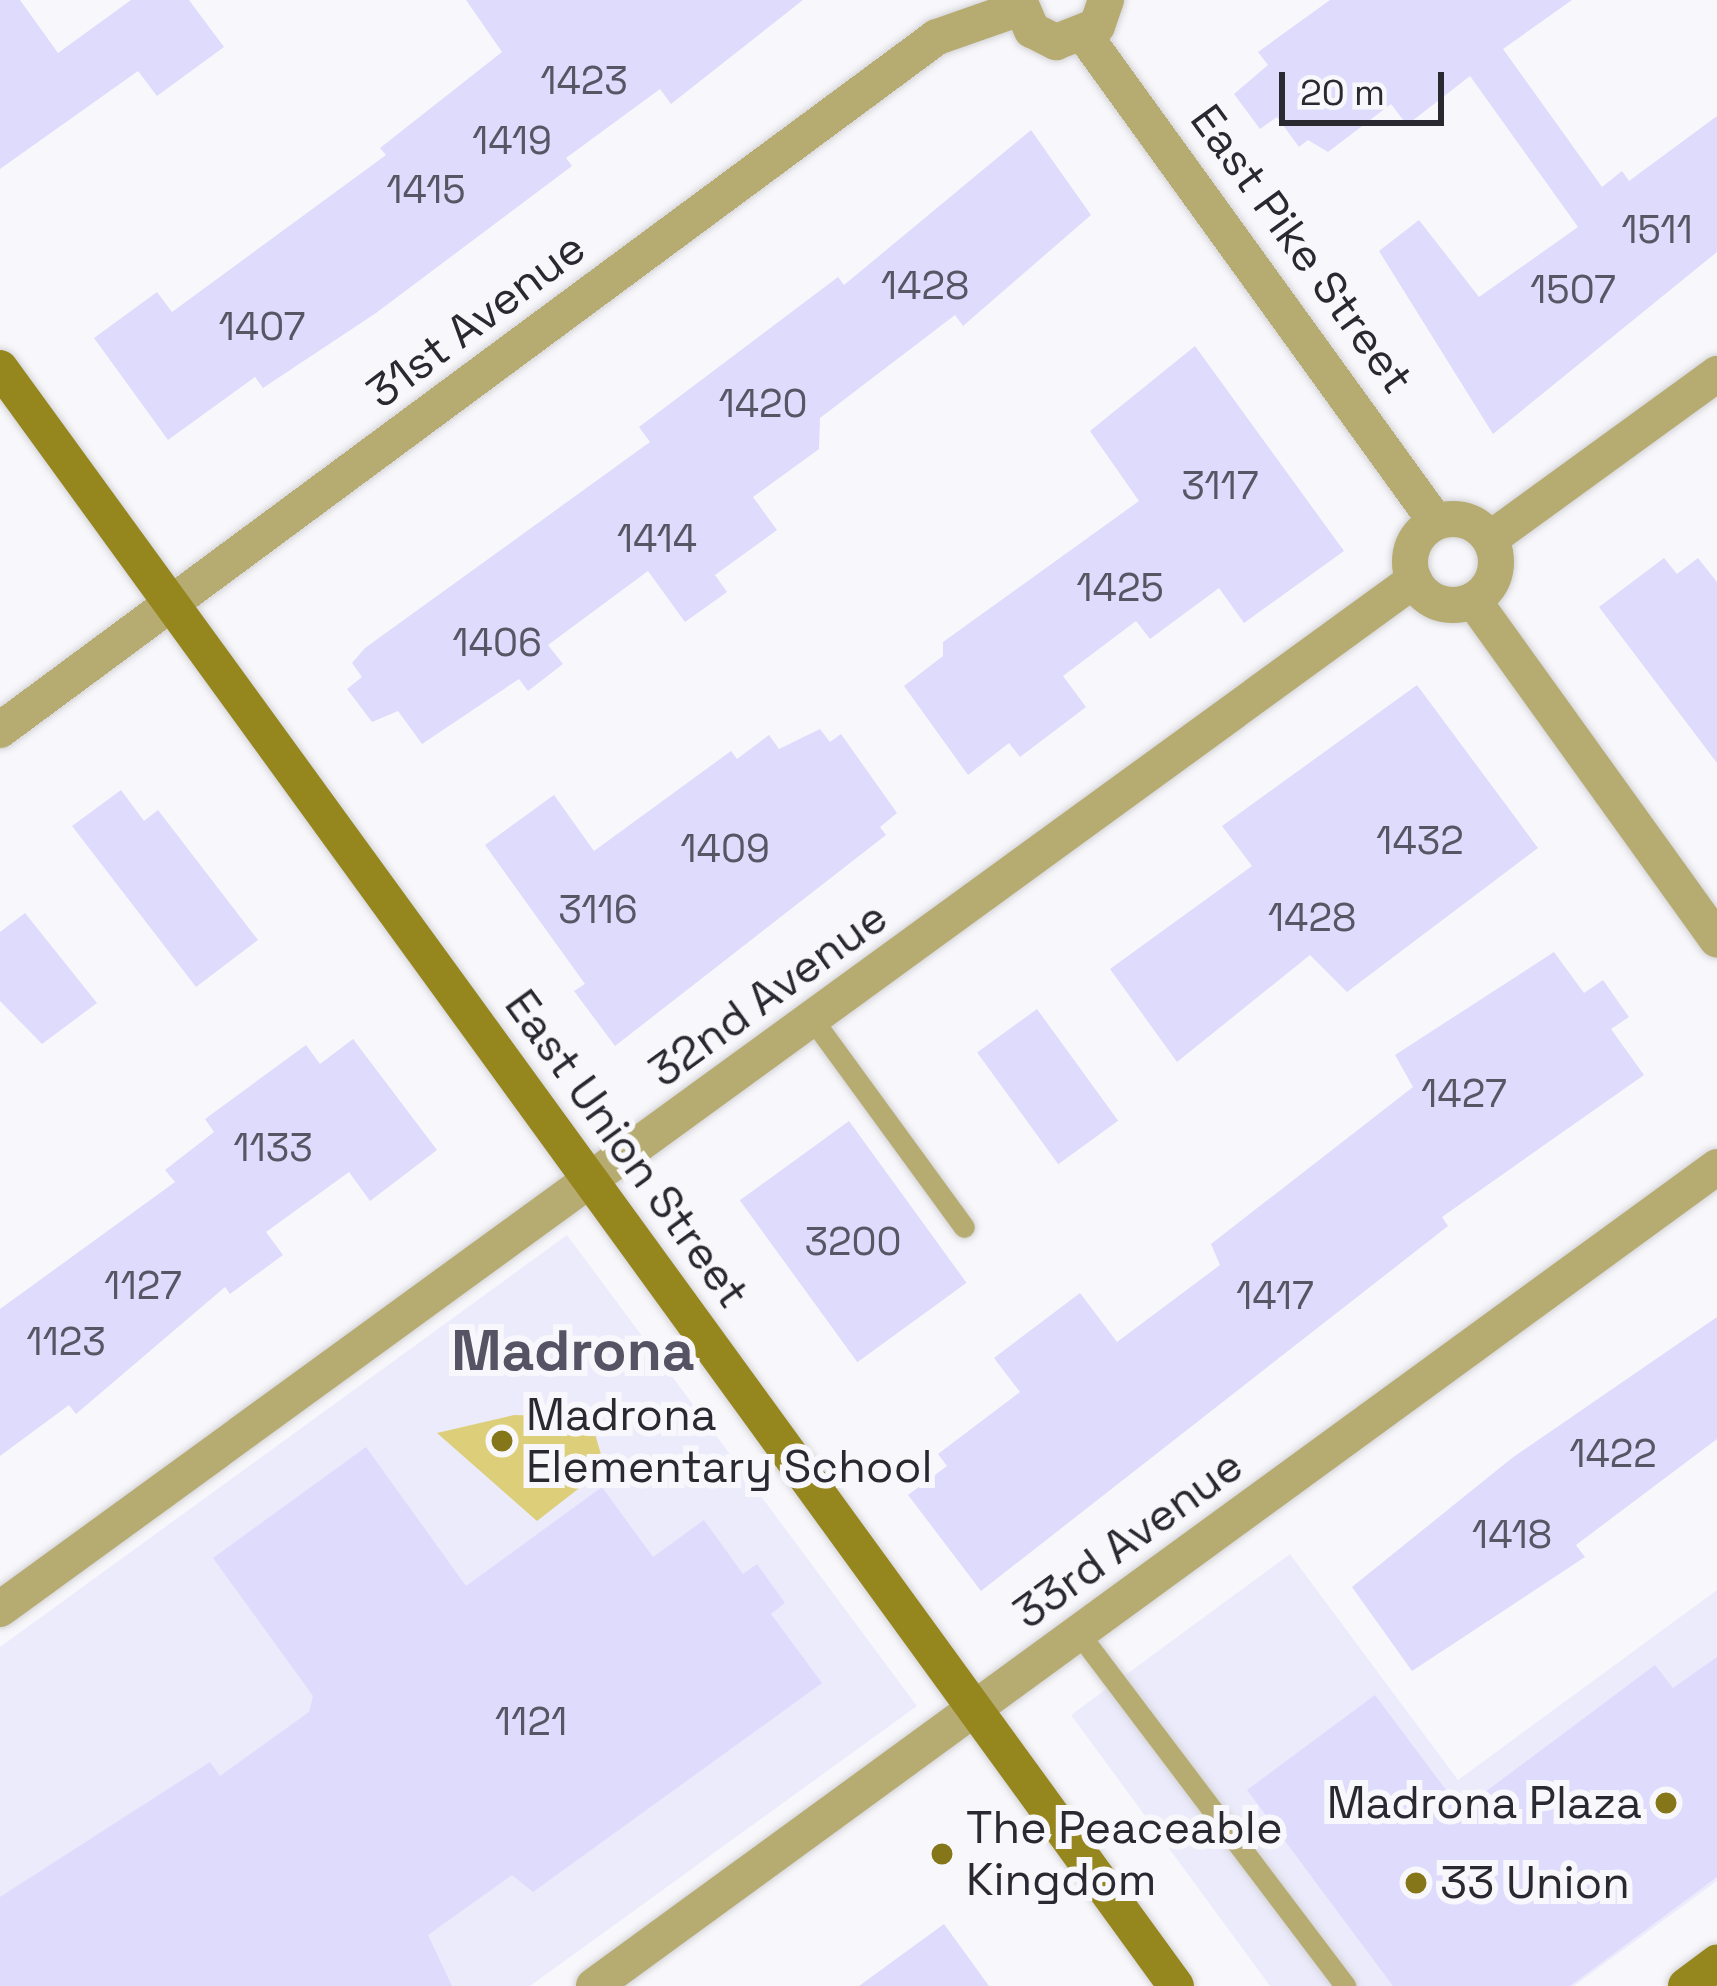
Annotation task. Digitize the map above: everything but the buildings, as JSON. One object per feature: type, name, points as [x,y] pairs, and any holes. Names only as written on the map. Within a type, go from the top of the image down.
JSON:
[{"type":"street","points":[[1020,4],[1043,38],[1085,36],[1106,0]]},
{"type":"street","name":"31st Avenue","points":[[0,730],[937,37],[1020,4]]},
{"type":"street","name":"East Pike Street","points":[[1085,36],[1436,522]]},
{"type":"street","name":"East Union Street","points":[[0,368],[1176,1986]]},
{"type":"street","points":[[1490,539],[1717,374]]},
{"type":"street","points":[[1460,519],[1490,539],[1495,574],[1473,600],[1436,602],[1414,580],[1414,543],[1436,522],[1460,519]]},
{"type":"street","name":"32nd Avenue","points":[[0,1609],[1414,580]]},
{"type":"street","points":[[1473,600],[1717,939]]},
{"type":"street","name":"33rd Avenue","points":[[594,1986],[1717,1167]]},
{"type":"street","points":[[1686,1986],[1717,1963]]},
{"type":"lane","points":[[813,1020],[964,1227]]},
{"type":"lane","points":[[1080,1635],[1345,1986]]},
{"type":"shaded area","name":"Madrona Elementary School","points":[[567,1235],[917,1706],[530,1986],[0,1986],[0,1647]]},
{"type":"shaded area","points":[[514,1415],[590,1417],[605,1468],[537,1521],[437,1433]]},
{"type":"shaded area","points":[[1290,1554],[1458,1780],[1717,1590],[1717,1881],[1574,1986],[1270,1986],[1071,1715]]},
{"type":"place","name":"Madrona Elementary School","points":[[502,1441]]},
{"type":"place","name":"Madrona Plaza","points":[[1666,1803]]},
{"type":"place","name":"The Peaceable Kingdom","points":[[942,1854]]},
{"type":"place","name":"33 Union","points":[[1416,1883]]},
{"type":"district","name":"Madrona","points":[[573,1351]]}]
